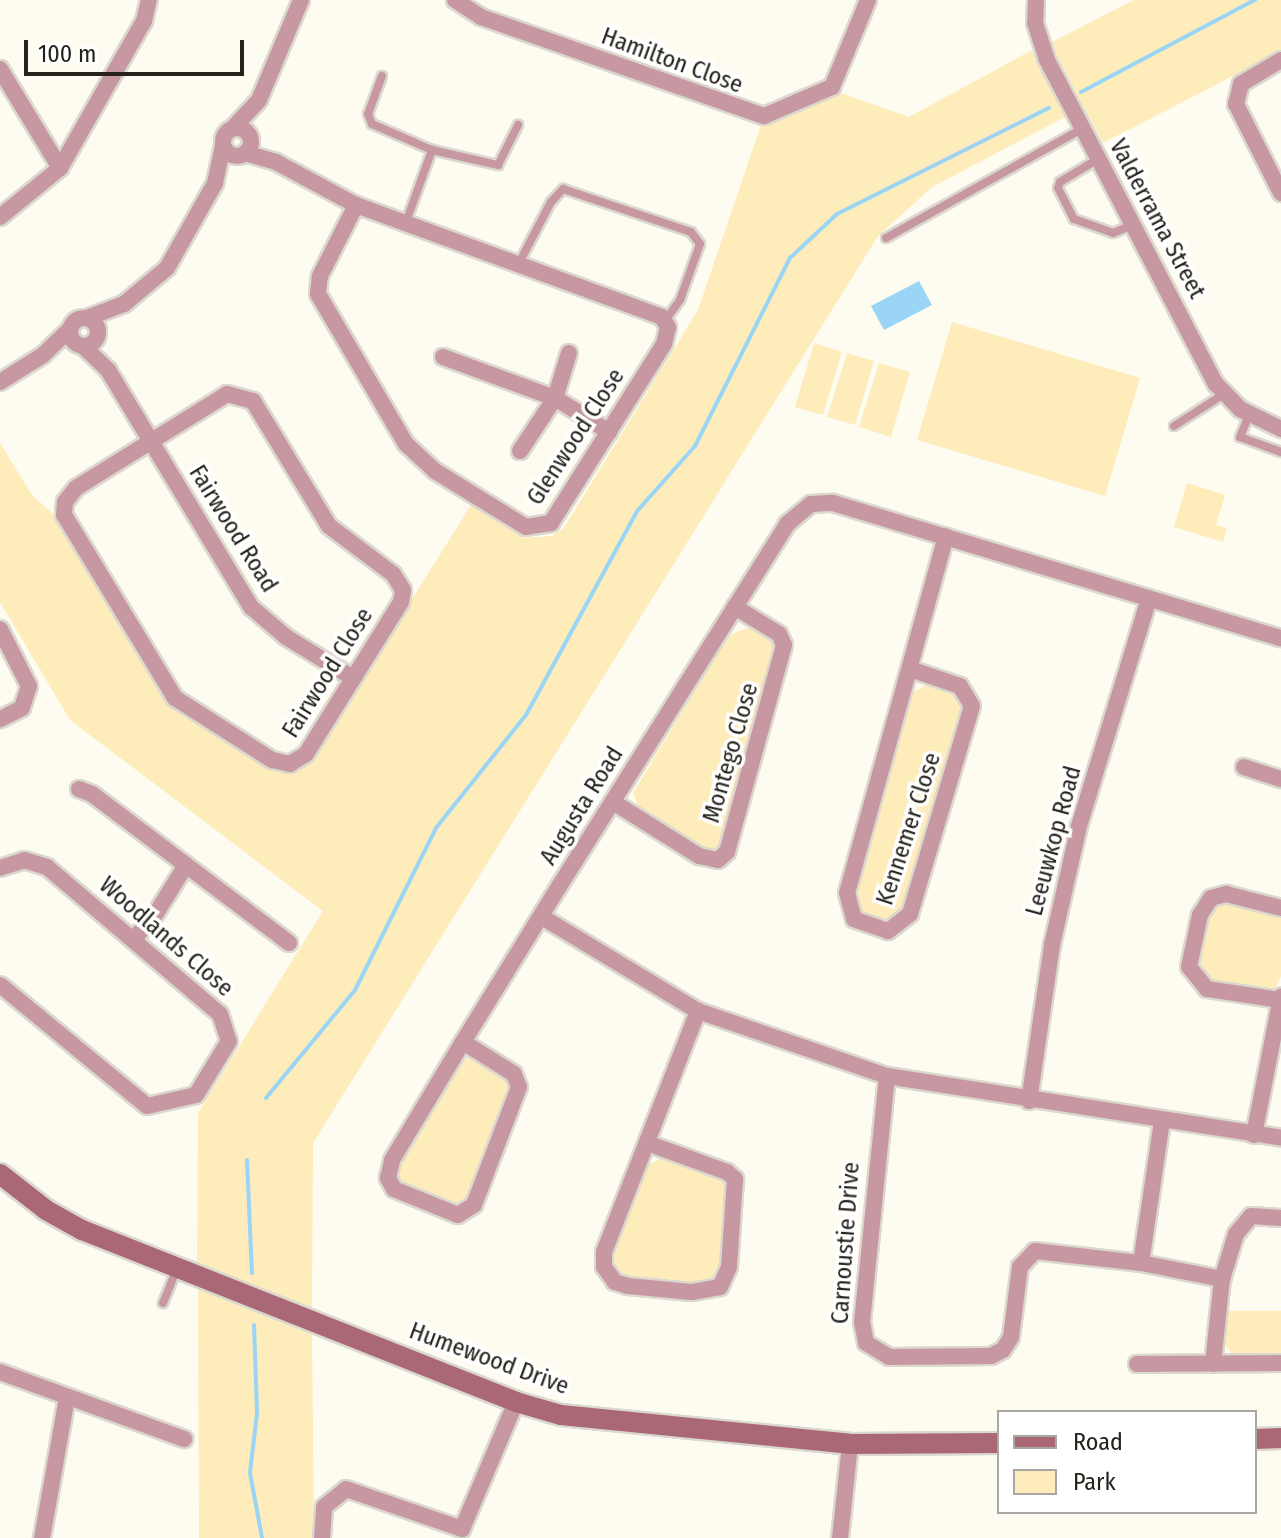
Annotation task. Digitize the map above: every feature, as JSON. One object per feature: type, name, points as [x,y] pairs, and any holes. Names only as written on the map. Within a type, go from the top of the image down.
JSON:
[{"type":"street","points":[[0,217],[60,168],[144,21],[149,0]]},
{"type":"street","points":[[43,355],[90,340],[124,304],[167,268],[215,183],[247,146],[259,100],[301,0]]},
{"type":"street","name":"Hamilton Close","points":[[455,0],[481,17],[764,116],[832,87],[868,0]]},
{"type":"street","name":"Valderrama Street","points":[[1036,0],[1039,39],[1082,129],[1224,394],[1249,415],[1281,429]]},
{"type":"street","points":[[1281,60],[1241,84],[1236,104],[1281,193]]},
{"type":"street","points":[[0,69],[60,168]]},
{"type":"street","points":[[215,183],[225,133],[259,100]]},
{"type":"street","points":[[233,128],[247,146],[356,205],[654,311],[665,321]]},
{"type":"street","points":[[223,146],[228,153],[247,146]]},
{"type":"street","name":"Glenwood Close","points":[[356,205],[320,276],[318,294],[418,458],[526,527],[539,529],[556,518],[667,339],[665,321]]},
{"type":"street","points":[[0,382],[43,355],[71,328],[87,318],[124,304]]},
{"type":"street","points":[[87,318],[90,340]]},
{"type":"street","points":[[71,328],[90,340]]},
{"type":"street","name":"Fairwood Road","points":[[90,340],[251,607],[286,637],[353,678]]},
{"type":"street","points":[[520,451],[555,398],[569,353]]},
{"type":"street","points":[[443,357],[555,398],[609,432]]},
{"type":"street","name":"Fairwood Close","points":[[227,394],[245,397],[260,409],[329,526],[401,584],[401,602],[306,754],[290,764],[272,760],[175,698],[64,515],[72,492],[153,442],[227,394]]},
{"type":"street","name":"Augusta Road","points":[[463,1042],[514,1074],[519,1087],[474,1205],[458,1215],[400,1193],[388,1171],[463,1042],[735,607],[794,515],[817,501],[1281,638]]},
{"type":"street","name":"Kennemer Close","points":[[910,669],[960,686],[972,706],[910,914],[888,931],[854,919],[847,893],[946,537]]},
{"type":"street","name":"Leeuwkop Road","points":[[1029,1101],[1049,959],[1079,826],[1149,599]]},
{"type":"street","name":"Montego Close","points":[[613,802],[699,856],[718,860],[727,852],[784,645],[779,634],[735,607]]},
{"type":"street","points":[[0,629],[29,686],[22,708],[0,719]]},
{"type":"street","points":[[1244,767],[1281,779]]},
{"type":"street","points":[[79,789],[92,794],[289,943]]},
{"type":"street","name":"Woodlands Close","points":[[0,868],[24,860],[47,867],[227,1025],[226,1049],[200,1091],[187,1100],[141,1103],[0,985]]},
{"type":"street","points":[[133,940],[155,915],[186,865]]},
{"type":"street","points":[[1254,1135],[1281,998],[1207,989],[1194,980],[1189,967],[1200,915],[1211,898],[1226,894],[1281,908]]},
{"type":"street","points":[[542,917],[698,1011],[887,1076],[1029,1101],[1281,1138]]},
{"type":"street","points":[[647,1143],[727,1172],[735,1179],[729,1267],[720,1287],[691,1292],[628,1286],[607,1275],[604,1252],[698,1011]]},
{"type":"street","name":"Carnoustie Drive","points":[[887,1076],[862,1322],[863,1336],[872,1350],[889,1357],[998,1354],[1011,1337],[1020,1267],[1035,1251],[1141,1263]]},
{"type":"street","points":[[1162,1121],[1141,1263],[1222,1279]]},
{"type":"street","name":"Humewood Drive","points":[[0,1174],[65,1222],[516,1402],[597,1420],[850,1444],[997,1443]]},
{"type":"street","points":[[1213,1364],[1222,1279],[1236,1234],[1247,1218],[1281,1218]]},
{"type":"street","points":[[1137,1364],[1281,1363]]},
{"type":"street","points":[[0,1372],[184,1439]]},
{"type":"street","points":[[42,1538],[67,1398]]},
{"type":"street","points":[[322,1538],[324,1507],[346,1489],[462,1533],[516,1402]]},
{"type":"street","points":[[1257,1439],[1281,1438]]},
{"type":"street","points":[[840,1538],[850,1444]]},
{"type":"lane","points":[[382,76],[368,114],[372,124],[432,150],[498,165],[518,125]]},
{"type":"lane","points":[[886,238],[1082,129]]},
{"type":"lane","points":[[405,223],[432,150]]},
{"type":"lane","points":[[1098,159],[1060,182],[1058,188],[1074,219],[1113,233],[1133,225]]},
{"type":"lane","points":[[519,263],[551,202],[563,189],[691,232],[700,244],[680,300],[665,321]]},
{"type":"lane","points":[[1174,426],[1224,394]]},
{"type":"lane","points":[[1249,415],[1240,437],[1281,452]]},
{"type":"lane","points":[[163,1303],[178,1268]]},
{"type":"green space","points":[[1134,0],[1281,0],[1281,51],[1103,143],[1050,43]]},
{"type":"green space","points":[[1032,50],[1065,117],[932,187],[878,236],[313,1143],[312,1308],[197,1263],[198,1113],[323,911],[70,720],[0,602],[0,443],[32,495],[59,519],[171,705],[273,769],[298,770],[310,762],[471,505],[524,538],[552,536],[563,529],[698,310],[762,122],[838,92],[909,117]]},
{"type":"green space","points":[[952,322],[1140,378],[1105,496],[917,440]]},
{"type":"green space","points":[[814,343],[842,352],[823,415],[795,407]]},
{"type":"green space","points":[[847,353],[874,361],[855,425],[827,417]]},
{"type":"green space","points":[[879,363],[910,372],[891,437],[859,427]]},
{"type":"green space","points":[[1187,483],[1225,495],[1216,525],[1227,528],[1223,542],[1174,527]]},
{"type":"green space","points":[[749,627],[770,637],[776,648],[722,848],[711,852],[640,811],[633,793],[728,636]]},
{"type":"green space","points":[[930,683],[957,692],[965,704],[901,915],[887,923],[864,917],[854,894],[910,694]]},
{"type":"green space","points":[[1217,900],[1281,914],[1281,976],[1275,989],[1261,993],[1205,981],[1193,964],[1204,919]]},
{"type":"green space","points":[[469,1057],[511,1078],[513,1085],[474,1198],[455,1209],[396,1185],[396,1163],[455,1066]]},
{"type":"green space","points":[[663,1157],[729,1184],[721,1273],[705,1287],[625,1279],[611,1267],[610,1257],[645,1167]]},
{"type":"green space","points":[[198,1289],[312,1335],[314,1538],[199,1538]]},
{"type":"green space","points":[[1227,1311],[1281,1311],[1281,1357],[1233,1355],[1224,1344]]},
{"type":"water","points":[[919,281],[932,305],[884,330],[871,306]]},
{"type":"waterway","points":[[1081,92],[1255,0]]},
{"type":"waterway","points":[[266,1098],[355,990],[436,828],[526,715],[638,510],[695,446],[790,258],[837,214],[1049,108]]},
{"type":"waterway","points":[[247,1160],[252,1273]]},
{"type":"waterway","points":[[254,1325],[257,1413],[250,1473],[262,1538]]}]
